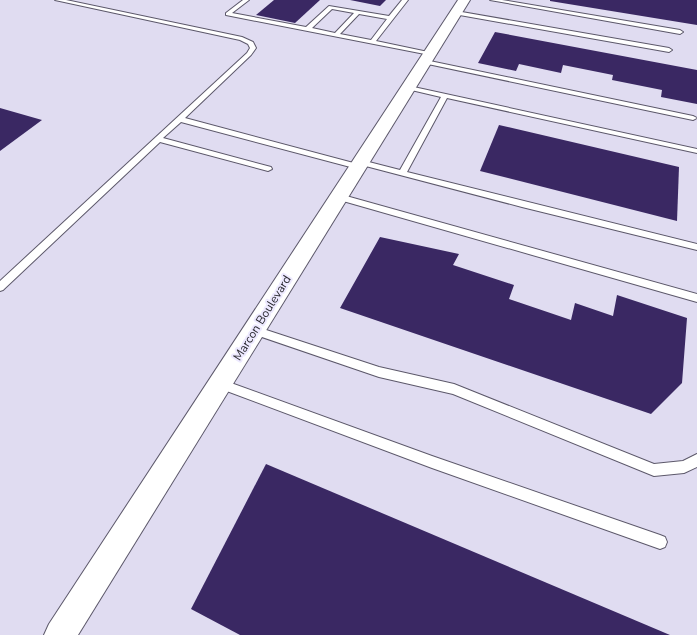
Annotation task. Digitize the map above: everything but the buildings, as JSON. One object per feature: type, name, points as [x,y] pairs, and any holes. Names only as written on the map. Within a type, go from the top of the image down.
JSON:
[{"type":"street","name":"Marcon Boulevard","points":[[60,635],[460,6]]},
{"type":"lane","points":[[0,287],[249,54],[253,48],[251,43],[242,39],[58,0]]},
{"type":"lane","points":[[246,0],[228,14],[372,42],[427,58],[693,118]]},
{"type":"lane","points":[[372,42],[405,0]]},
{"type":"lane","points":[[492,0],[680,32]]},
{"type":"lane","points":[[460,6],[668,50]]},
{"type":"lane","points":[[307,30],[331,7],[391,18]]},
{"type":"lane","points":[[336,35],[358,12]]},
{"type":"lane","points":[[409,88],[697,152]]},
{"type":"lane","points":[[403,172],[445,95]]},
{"type":"lane","points":[[179,119],[359,164],[403,172],[522,204],[697,247]]},
{"type":"lane","points":[[157,139],[268,169]]},
{"type":"lane","points":[[339,197],[697,298]]},
{"type":"lane","points":[[254,330],[379,372],[454,389],[654,470],[684,467],[697,460]]},
{"type":"lane","points":[[220,384],[432,462],[660,542]]}]
